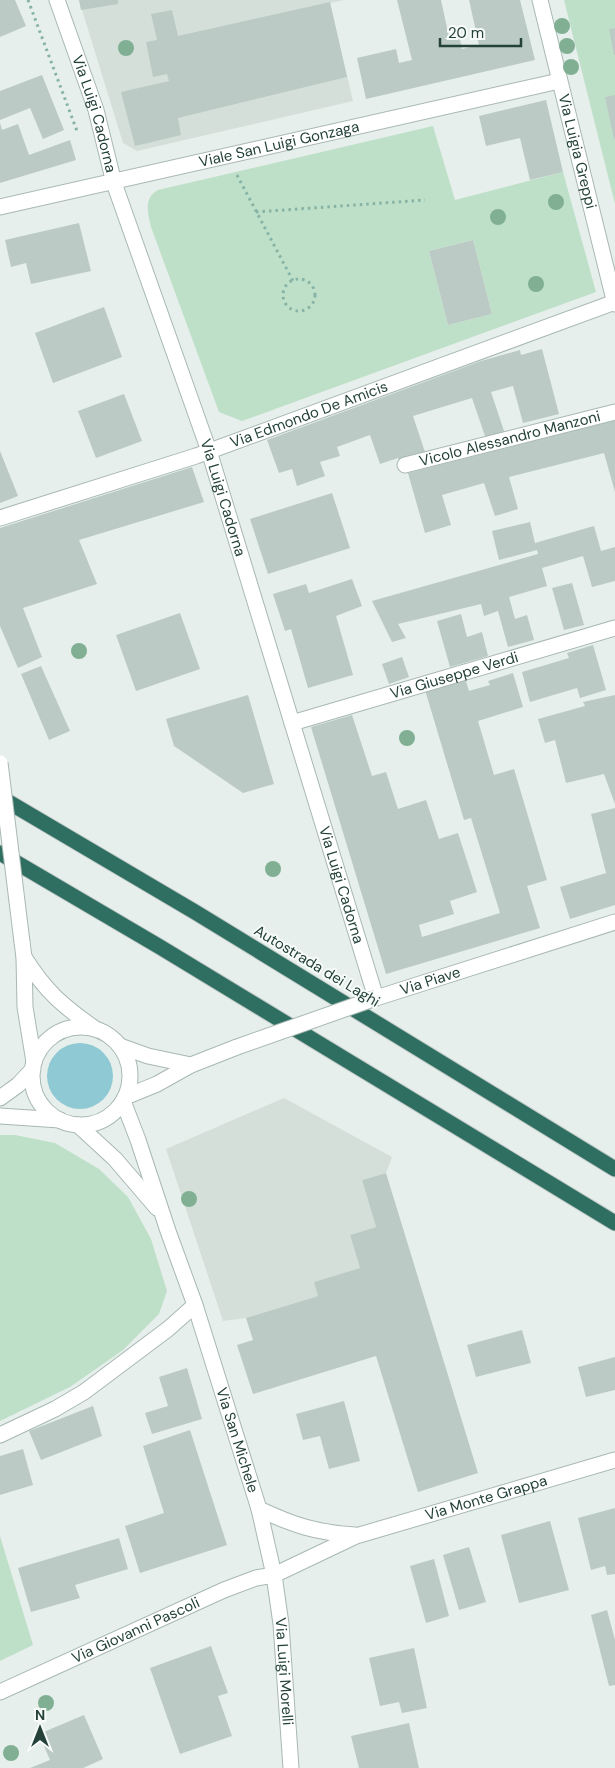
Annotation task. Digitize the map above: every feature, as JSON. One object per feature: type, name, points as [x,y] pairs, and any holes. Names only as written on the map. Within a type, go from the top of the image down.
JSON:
[{"type":"highway","name":"Autostrada dei Laghi","points":[[0,797],[195,912],[615,1168]]},
{"type":"highway","points":[[0,853],[160,947],[615,1223]]},
{"type":"street","name":"Via Luigi Cadorna","points":[[57,0],[96,110],[114,182],[209,451],[376,998]]},
{"type":"street","name":"Via Luigia Greppi","points":[[540,0],[615,303]]},
{"type":"street","name":"Viale San Luigi Gonzaga","points":[[0,207],[559,81]]},
{"type":"street","name":"Via Edmondo De Amicis","points":[[0,518],[209,451],[615,303]]},
{"type":"street","name":"Vicolo Alessandro Manzoni","points":[[405,465],[615,412]]},
{"type":"street","name":"Via Giuseppe Verdi","points":[[292,723],[615,628]]},
{"type":"street","name":"Via Piave","points":[[0,763],[23,950],[25,1008],[33,1066],[32,1082],[35,1094],[41,1104],[60,1120]]},
{"type":"street","name":"Via Piave","points":[[0,1116],[60,1120],[78,1125],[101,1121],[111,1115],[124,1099],[157,1084],[191,1065],[376,998],[615,922]]},
{"type":"street","points":[[23,950],[36,977],[58,1001],[96,1030]]},
{"type":"street","points":[[0,1098],[18,1085],[33,1066],[44,1045],[58,1033],[70,1028],[83,1027],[96,1030],[105,1034],[120,1046],[148,1056],[191,1065]]},
{"type":"street","points":[[120,1046],[129,1065],[130,1075],[130,1084],[124,1099]]},
{"type":"street","name":"Via San Michele","points":[[124,1099],[195,1305],[260,1509],[274,1575]]},
{"type":"street","name":"Via San Michele","points":[[78,1125],[115,1159],[163,1214]]},
{"type":"street","points":[[0,1435],[55,1409],[84,1392],[168,1329],[195,1305]]},
{"type":"street","name":"Via Monte Grappa","points":[[274,1575],[356,1536],[615,1460]]},
{"type":"street","name":"Via Monte Grappa","points":[[260,1509],[311,1530],[356,1536]]},
{"type":"street","name":"Via Giovanni Pascoli","points":[[0,1692],[224,1590],[256,1578],[274,1575]]},
{"type":"street","name":"Via Luigi Morelli","points":[[274,1575],[281,1624],[290,1768]]},
{"type":"path","points":[[28,0],[80,138]]},
{"type":"path","points":[[235,171],[293,281]]},
{"type":"path","points":[[256,212],[425,200]]},
{"type":"path","points":[[303,280],[312,285],[314,289],[315,300],[304,310],[294,310],[286,303],[284,293],[288,284],[293,281],[303,280]]},
{"type":"shaded area","points":[[79,0],[344,0],[330,3],[353,101],[137,151],[123,143]]},
{"type":"shaded area","points":[[284,1098],[392,1157],[386,1173],[362,1180],[376,1227],[350,1235],[360,1268],[315,1282],[318,1296],[246,1318],[223,1321],[166,1149]]},
{"type":"green space","points":[[564,0],[615,0],[615,204]]},
{"type":"green space","points":[[433,126],[455,200],[563,172],[596,292],[242,421],[219,412],[151,227],[148,202],[153,193],[158,190]],"holes":[[[473,240],[492,314],[448,325],[429,251]]]},
{"type":"green space","points":[[0,1135],[15,1135],[55,1143],[99,1169],[128,1197],[151,1239],[167,1291],[159,1314],[123,1350],[70,1387],[0,1421]]},
{"type":"green space","points":[[0,1536],[33,1645],[0,1661]]},
{"type":"water","points":[[80,1043],[92,1046],[103,1053],[110,1064],[113,1076],[110,1088],[103,1099],[92,1106],[80,1109],[68,1106],[57,1099],[50,1088],[47,1076],[50,1064],[57,1053],[68,1046]]},
{"type":"building","points":[[0,0],[15,0],[26,26],[0,37]]},
{"type":"building","points":[[79,0],[118,0],[118,4],[81,10]]},
{"type":"building","points":[[397,0],[441,0],[449,37],[459,35],[462,49],[479,45],[469,0],[520,0],[535,60],[366,99],[357,58],[396,49],[399,63],[412,60]]},
{"type":"building","points":[[330,2],[347,77],[178,118],[181,135],[135,146],[121,92],[169,81],[167,74],[153,77],[146,42],[157,40],[151,14],[172,10],[178,36]]},
{"type":"building","points":[[615,28],[615,55],[614,55],[609,29]]},
{"type":"building","points":[[42,75],[64,130],[43,139],[30,108],[0,120],[0,91]]},
{"type":"building","points":[[615,95],[615,139],[614,139],[605,97]]},
{"type":"building","points":[[546,100],[563,172],[530,180],[520,138],[486,146],[479,116]]},
{"type":"building","points":[[0,123],[2,130],[18,124],[29,155],[70,140],[76,160],[0,183]]},
{"type":"building","points":[[79,223],[91,271],[31,284],[26,263],[11,267],[5,240]]},
{"type":"building","points":[[473,240],[492,314],[448,325],[429,251]]},
{"type":"building","points":[[104,307],[122,357],[53,383],[35,333]]},
{"type":"building","points":[[542,349],[559,414],[523,423],[513,386],[491,392],[505,434],[486,439],[472,398],[413,416],[425,452],[400,461],[398,458],[380,464],[370,435],[337,447],[340,456],[320,462],[325,476],[297,486],[292,469],[279,473],[267,440],[481,361],[520,350],[521,355]]},
{"type":"building","points":[[124,394],[142,441],[96,458],[78,411]]},
{"type":"building","points":[[615,420],[615,492],[604,453],[509,477],[518,509],[495,516],[484,483],[442,495],[451,525],[425,533],[408,473]]},
{"type":"building","points":[[0,451],[18,496],[0,503]]},
{"type":"building","points":[[192,467],[204,502],[79,540],[97,584],[23,608],[42,657],[18,668],[0,626],[0,528]]},
{"type":"building","points":[[332,493],[350,548],[268,574],[250,519]]},
{"type":"building","points":[[530,522],[535,543],[594,526],[601,551],[615,547],[615,581],[592,587],[583,556],[542,568],[547,586],[509,597],[515,619],[527,615],[534,640],[508,647],[498,611],[484,616],[481,604],[398,624],[406,638],[392,642],[372,601],[538,554],[537,550],[499,560],[492,531]]},
{"type":"building","points":[[352,579],[362,606],[336,616],[353,675],[308,688],[291,629],[285,631],[273,594],[306,584],[309,593]]},
{"type":"building","points":[[572,583],[584,625],[564,630],[552,588]]},
{"type":"building","points":[[180,613],[200,669],[136,691],[116,635]]},
{"type":"building","points":[[461,614],[467,637],[482,632],[488,656],[450,667],[437,621]]},
{"type":"building","points":[[593,645],[606,690],[580,698],[577,688],[530,702],[522,672],[569,658],[567,653]]},
{"type":"building","points":[[402,657],[409,677],[389,684],[382,664]]},
{"type":"building","points":[[41,666],[70,731],[49,740],[21,674]]},
{"type":"building","points":[[513,673],[523,707],[478,721],[494,775],[514,769],[547,880],[527,886],[540,928],[386,974],[311,727],[352,715],[372,776],[386,772],[398,809],[426,800],[439,839],[458,833],[477,892],[450,901],[454,914],[419,925],[422,937],[500,913],[471,818],[464,820],[425,690],[465,678],[469,691],[490,685],[488,681]]},
{"type":"building","points":[[248,695],[274,784],[243,793],[174,746],[166,719]]},
{"type":"building","points":[[615,695],[615,804],[604,774],[566,783],[555,740],[545,743],[538,719],[585,706],[583,702]]},
{"type":"building","points":[[615,808],[615,905],[570,919],[560,887],[606,873],[591,814]]},
{"type":"building","points":[[386,1173],[478,1473],[418,1492],[376,1356],[253,1394],[237,1345],[253,1340],[246,1318],[318,1296],[314,1282],[360,1268],[350,1235],[376,1227],[362,1180]]},
{"type":"building","points":[[522,1330],[531,1363],[476,1377],[467,1345]]},
{"type":"building","points":[[615,1357],[615,1390],[586,1397],[578,1367]]},
{"type":"building","points":[[187,1368],[202,1419],[152,1434],[145,1413],[168,1406],[159,1377]]},
{"type":"building","points":[[344,1401],[360,1461],[329,1469],[320,1436],[303,1440],[296,1414]]},
{"type":"building","points":[[93,1406],[102,1436],[41,1460],[29,1431]]},
{"type":"building","points":[[190,1430],[227,1545],[140,1573],[125,1526],[164,1513],[143,1446]]},
{"type":"building","points":[[23,1449],[33,1485],[0,1495],[0,1456]]},
{"type":"building","points":[[615,1508],[615,1574],[607,1575],[605,1566],[591,1570],[578,1518]]},
{"type":"building","points":[[550,1521],[569,1590],[519,1603],[501,1535]]},
{"type":"building","points":[[119,1538],[128,1569],[75,1585],[80,1598],[31,1612],[18,1568]]},
{"type":"building","points":[[469,1547],[486,1602],[459,1610],[443,1555]]},
{"type":"building","points":[[434,1559],[449,1616],[426,1623],[410,1566]]},
{"type":"building","points":[[607,1610],[615,1640],[615,1685],[609,1686],[591,1615]]},
{"type":"building","points":[[211,1646],[228,1693],[218,1696],[232,1736],[180,1754],[150,1668]]},
{"type":"building","points":[[414,1648],[427,1708],[402,1713],[399,1702],[380,1706],[369,1658]]},
{"type":"building","points":[[84,1715],[103,1759],[83,1768],[30,1768],[50,1760],[39,1734]]},
{"type":"building","points":[[409,1723],[419,1768],[359,1768],[351,1736]]}]
